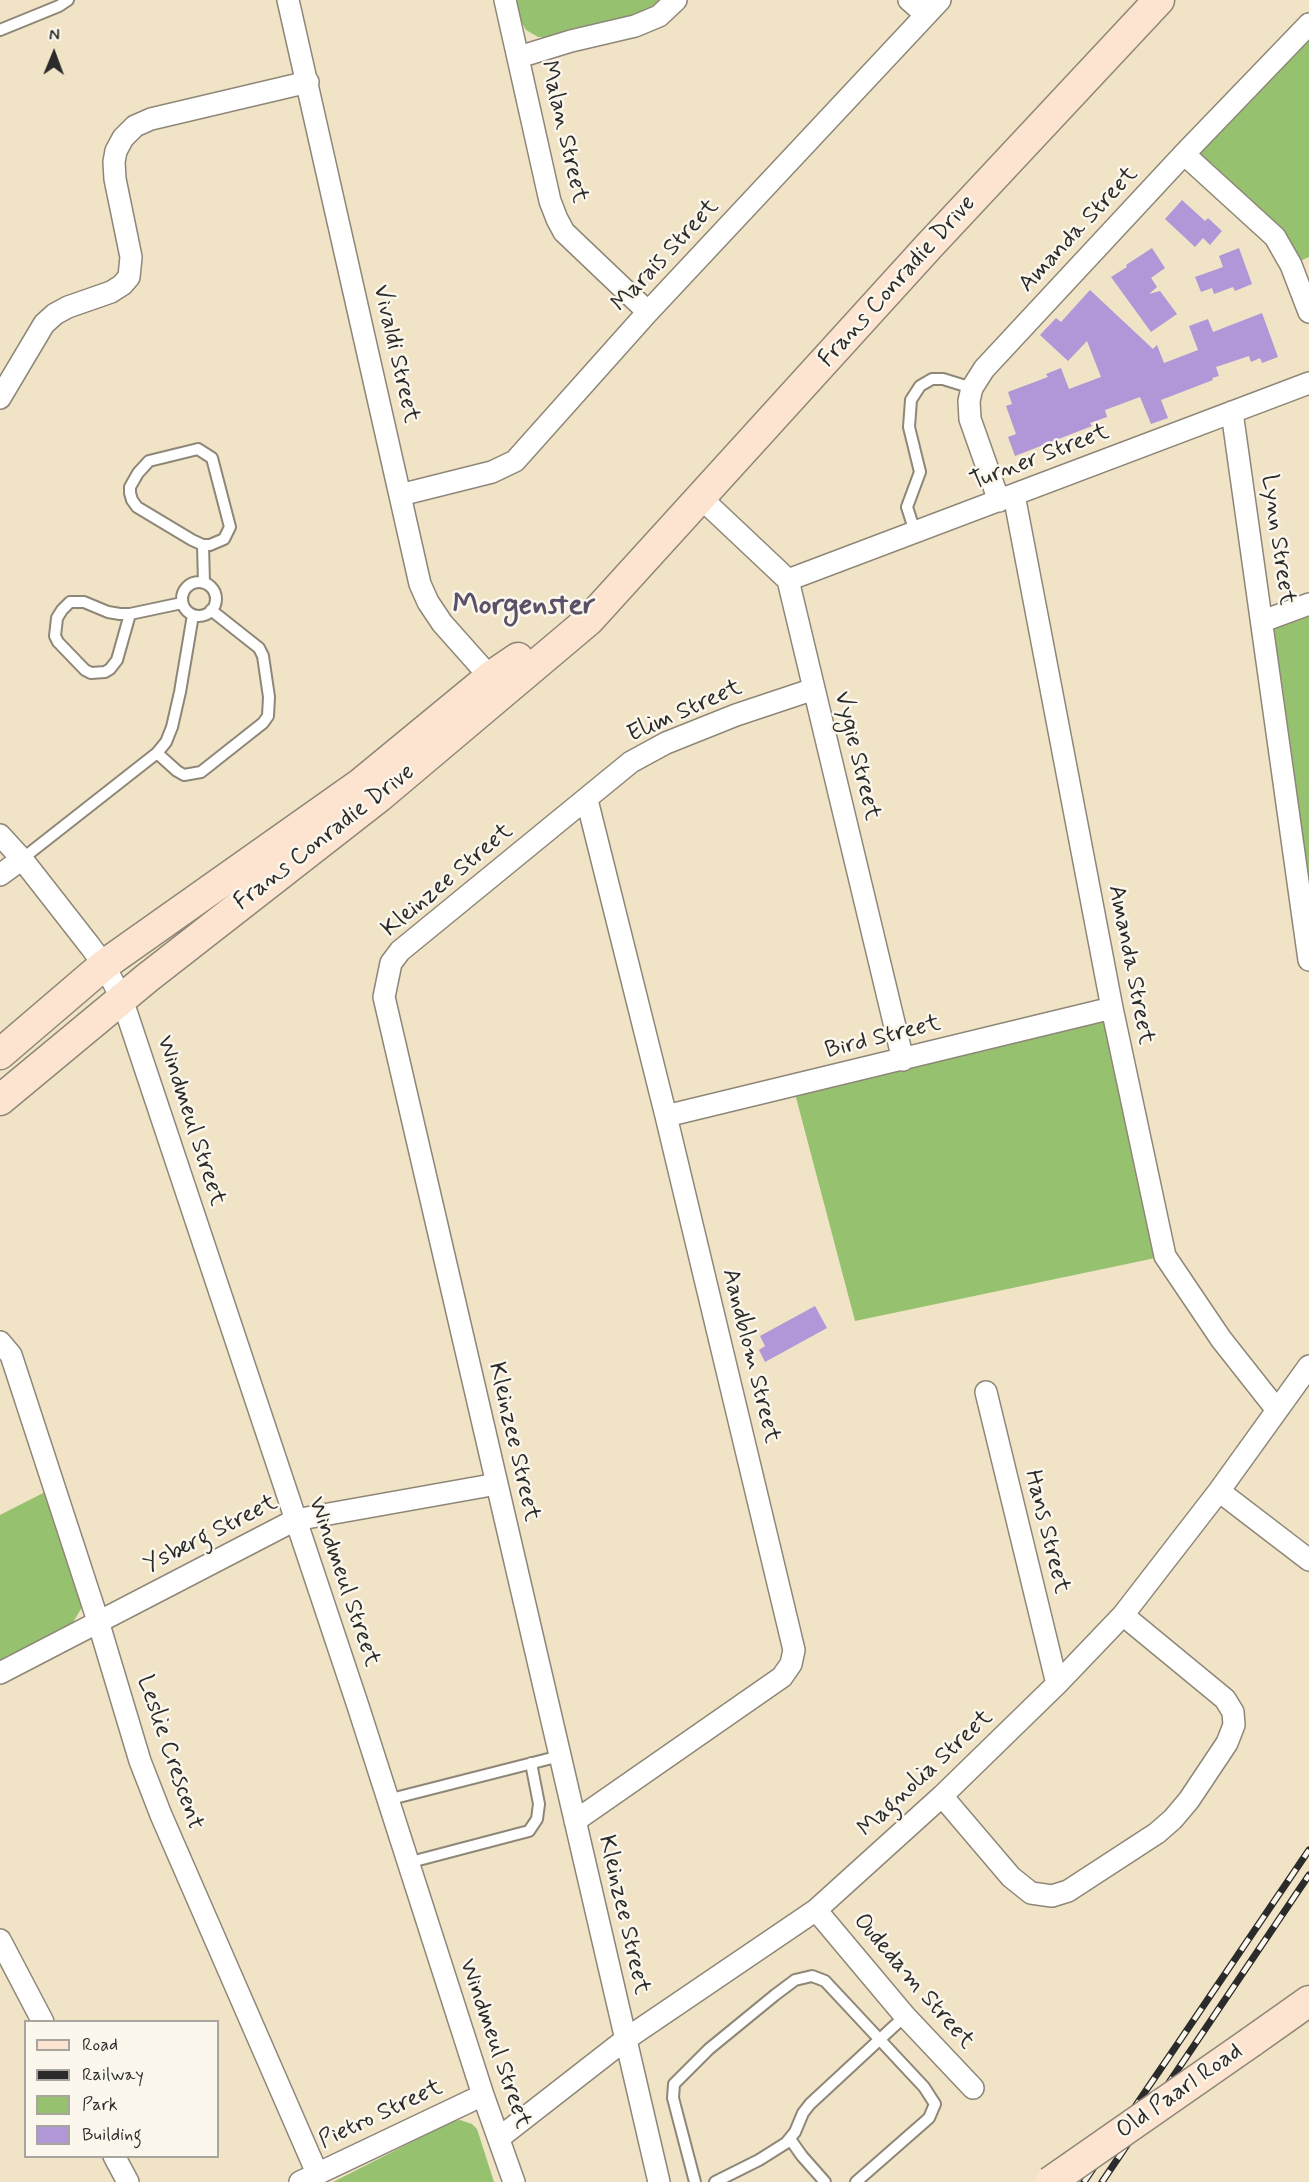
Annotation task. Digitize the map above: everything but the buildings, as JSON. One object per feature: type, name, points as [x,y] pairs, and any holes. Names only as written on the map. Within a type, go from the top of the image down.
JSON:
[{"type":"street","name":"Vivaldi Street","points":[[288,0],[420,584],[428,602],[442,623],[497,685]]},
{"type":"street","name":"Malan Street","points":[[505,0],[550,201],[557,219],[564,232],[648,312]]},
{"type":"street","points":[[519,57],[572,40],[635,26],[659,16],[676,0]]},
{"type":"street","points":[[909,0],[926,15]]},
{"type":"street","name":"Marais Street","points":[[400,495],[492,472],[515,461],[648,312],[940,0]]},
{"type":"street","name":"Frans Conradie Drive","points":[[0,1054],[104,965],[589,620],[929,246],[1159,0]]},
{"type":"street","name":"Amanda Street","points":[[1277,1410],[1221,1339],[1165,1256],[1006,498],[970,419],[969,401],[972,388],[984,369],[1184,154],[1309,24]]},
{"type":"street","points":[[0,398],[44,324],[55,314],[68,307],[111,292],[129,277],[131,257],[115,178],[114,162],[116,151],[123,138],[135,126],[151,119],[308,82]]},
{"type":"street","points":[[1184,154],[1300,261],[1309,312]]},
{"type":"street","name":"Turner Street","points":[[788,580],[1309,383]]},
{"type":"street","name":"Lynn Street","points":[[1232,412],[1306,924],[1309,960]]},
{"type":"street","points":[[701,498],[788,580]]},
{"type":"street","name":"Vygie Street","points":[[788,580],[903,1060]]},
{"type":"street","points":[[1263,621],[1309,604]]},
{"type":"street","name":"Frans Conradie Drive","points":[[0,1100],[122,999],[380,797],[497,685]]},
{"type":"street","name":"Elim Street","points":[[587,800],[631,762],[647,752],[736,714],[814,689]]},
{"type":"street","name":"Aandblom Street","points":[[575,1821],[782,1677],[791,1664],[794,1650],[666,1116],[587,800]]},
{"type":"street","name":"Kleinzee Street","points":[[587,800],[400,951],[391,963],[384,997],[659,2182]]},
{"type":"street","name":"Windmeul Street","points":[[0,835],[22,859],[104,965],[122,999],[358,1706],[483,2096],[514,2182]]},
{"type":"street","points":[[0,876],[22,859]]},
{"type":"street","name":"Bird Street","points":[[666,1116],[1112,1008]]},
{"type":"street","name":"Leslie Crescent","points":[[0,1342],[11,1355],[98,1621],[140,1761],[309,2178]]},
{"type":"street","name":"Magnolia Street","points":[[499,2138],[626,2039],[816,1910],[942,1796],[1057,1684],[1123,1615],[1218,1491],[1309,1366]]},
{"type":"street","name":"Hans Street","points":[[986,1392],[1057,1684]]},
{"type":"street","name":"Ysberg Street","points":[[0,1672],[295,1520],[497,1484]]},
{"type":"street","points":[[1218,1491],[1309,1560]]},
{"type":"street","points":[[942,1796],[1011,1877],[1031,1893],[1052,1896],[1068,1891],[1157,1833],[1173,1819],[1190,1800],[1227,1743],[1234,1725],[1233,1712],[1225,1699],[1123,1615]]},
{"type":"street","name":"Oudedam Street","points":[[816,1910],[905,2016],[973,2088]]},
{"type":"street","points":[[0,1940],[42,2020]]},
{"type":"street","name":"Old Paarl Road","points":[[1050,2182],[1309,2001]]},
{"type":"street","name":"Pietro Street","points":[[309,2178],[483,2096]]},
{"type":"street","points":[[115,2158],[128,2182]]},
{"type":"lane","points":[[0,30],[59,6],[68,0]]},
{"type":"lane","points":[[915,532],[907,507],[920,472],[909,427],[908,415],[911,400],[920,386],[932,379],[943,379],[972,388]]},
{"type":"lane","points":[[198,449],[212,458],[230,527],[224,539],[218,543],[203,545],[137,507],[132,500],[130,487],[138,473],[149,461],[198,449]]},
{"type":"lane","points":[[203,545],[204,583]]},
{"type":"lane","points":[[195,582],[204,583],[213,590],[216,600],[212,610],[203,615],[192,615],[182,603],[182,594],[187,586],[195,582]]},
{"type":"lane","points":[[130,614],[117,660],[105,672],[91,673],[85,670],[77,664],[55,636],[57,618],[70,602],[84,602],[114,614],[130,614],[182,603]]},
{"type":"lane","points":[[158,753],[184,775],[201,772],[263,723],[268,716],[269,697],[263,656],[259,648],[212,610]]},
{"type":"lane","points":[[22,859],[158,753],[166,742],[180,692],[192,615]]},
{"type":"lane","points":[[387,1800],[560,1756]]},
{"type":"lane","points":[[408,1863],[529,1831],[537,1819],[539,1804],[531,1763]]},
{"type":"lane","points":[[694,2182],[673,2098],[674,2084],[709,2049],[775,1995],[795,1980],[804,1977],[820,1978],[825,1981],[924,2087],[932,2097],[935,2107],[930,2118],[856,2182]]},
{"type":"lane","points":[[715,2182],[759,2160],[790,2139],[810,2104],[905,2016]]},
{"type":"lane","points":[[790,2139],[801,2156],[825,2182]]},
{"type":"green space","points":[[516,0],[661,0],[624,19],[538,37],[526,30],[520,19]]},
{"type":"green space","points":[[1309,24],[1309,257],[1291,265],[1184,154]]},
{"type":"green space","points":[[1309,604],[1309,919],[1263,621]]},
{"type":"green space","points":[[1112,1008],[1165,1256],[855,1321],[793,1086]]},
{"type":"green space","points":[[47,1491],[82,1601],[81,1609],[72,1624],[0,1661],[0,1515]]},
{"type":"green space","points":[[460,2120],[472,2124],[477,2129],[494,2182],[333,2182],[453,2121]]},
{"type":"railway","points":[[1084,2182],[1309,1850]]},
{"type":"railway","points":[[1102,2182],[1309,1875]]},
{"type":"district","name":"Morgenster","points":[[524,607]]}]
